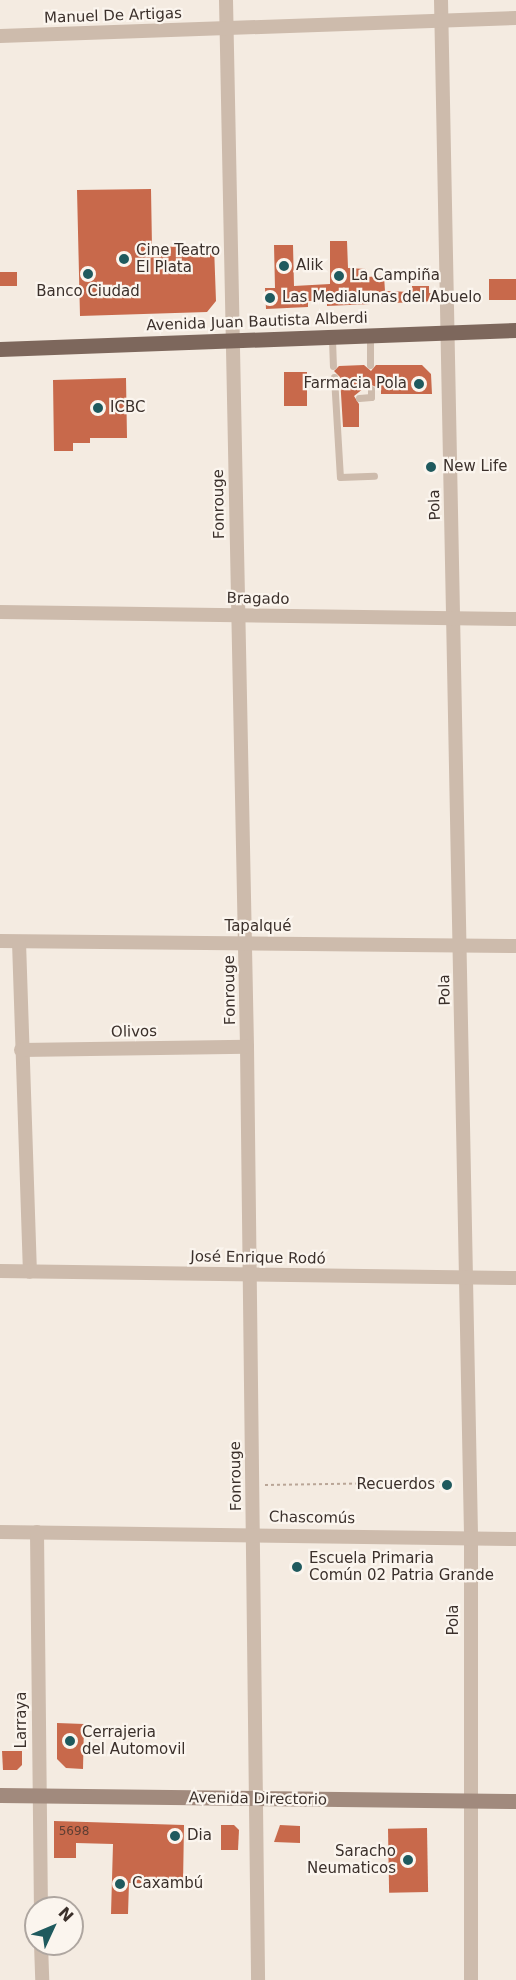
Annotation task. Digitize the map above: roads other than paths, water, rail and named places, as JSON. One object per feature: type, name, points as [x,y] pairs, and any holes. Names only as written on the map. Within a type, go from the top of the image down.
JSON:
[{"type":"main road","name":"Avenida Juan Bautista Alberdi","points":[[0,349],[332,339],[516,330]]},
{"type":"main road","name":"Avenida Directorio","points":[[0,1795],[516,1801]]},
{"type":"street","name":"Fonrouge","points":[[226,0],[237,615],[248,1047],[258,1980]]},
{"type":"street","name":"Pola","points":[[441,0],[446,332],[455,618],[471,1539],[471,1980]]},
{"type":"street","name":"Manuel De Artigas","points":[[0,36],[516,18]]},
{"type":"street","name":"Bragado","points":[[0,612],[516,619]]},
{"type":"street","name":"Tapalqué","points":[[0,941],[516,946]]},
{"type":"street","points":[[19,942],[30,1272]]},
{"type":"street","name":"Olivos","points":[[21,1050],[248,1047]]},
{"type":"street","name":"José Enrique Rodó","points":[[0,1271],[516,1278]]},
{"type":"street","name":"Chascomús","points":[[0,1532],[254,1533],[516,1539]]},
{"type":"street","name":"Larraya","points":[[37,1532],[41,1896]]},
{"type":"street","points":[[41,1956],[42,1980]]},
{"type":"lane","points":[[370,336],[370,365]]},
{"type":"lane","points":[[332,339],[333,366]]},
{"type":"lane","points":[[334,377],[338,398],[340,477],[374,476]]},
{"type":"lane","points":[[359,398],[372,398],[371,390]]},
{"type":"place","name":"Cine Teatro El Plata","points":[[124,259]]},
{"type":"place","name":"Alik","points":[[284,266]]},
{"type":"place","name":"Banco Ciudad","points":[[88,274]]},
{"type":"place","name":"La Campiña","points":[[339,276]]},
{"type":"place","name":"Las Medialunas del Abuelo","points":[[270,298]]},
{"type":"place","name":"Farmacia Pola","points":[[419,384]]},
{"type":"place","name":"ICBC","points":[[98,408]]},
{"type":"place","name":"New Life","points":[[431,467]]},
{"type":"place","name":"Recuerdos","points":[[447,1485]]},
{"type":"place","name":"Escuela Primaria Común 02 Patria Grande","points":[[297,1567]]},
{"type":"place","name":"Cerrajeria del Automovil","points":[[70,1741]]},
{"type":"place","name":"Dia","points":[[175,1836]]},
{"type":"place","name":"Saracho Neumaticos","points":[[408,1860]]},
{"type":"place","name":"Caxambú","points":[[120,1884]]}]
